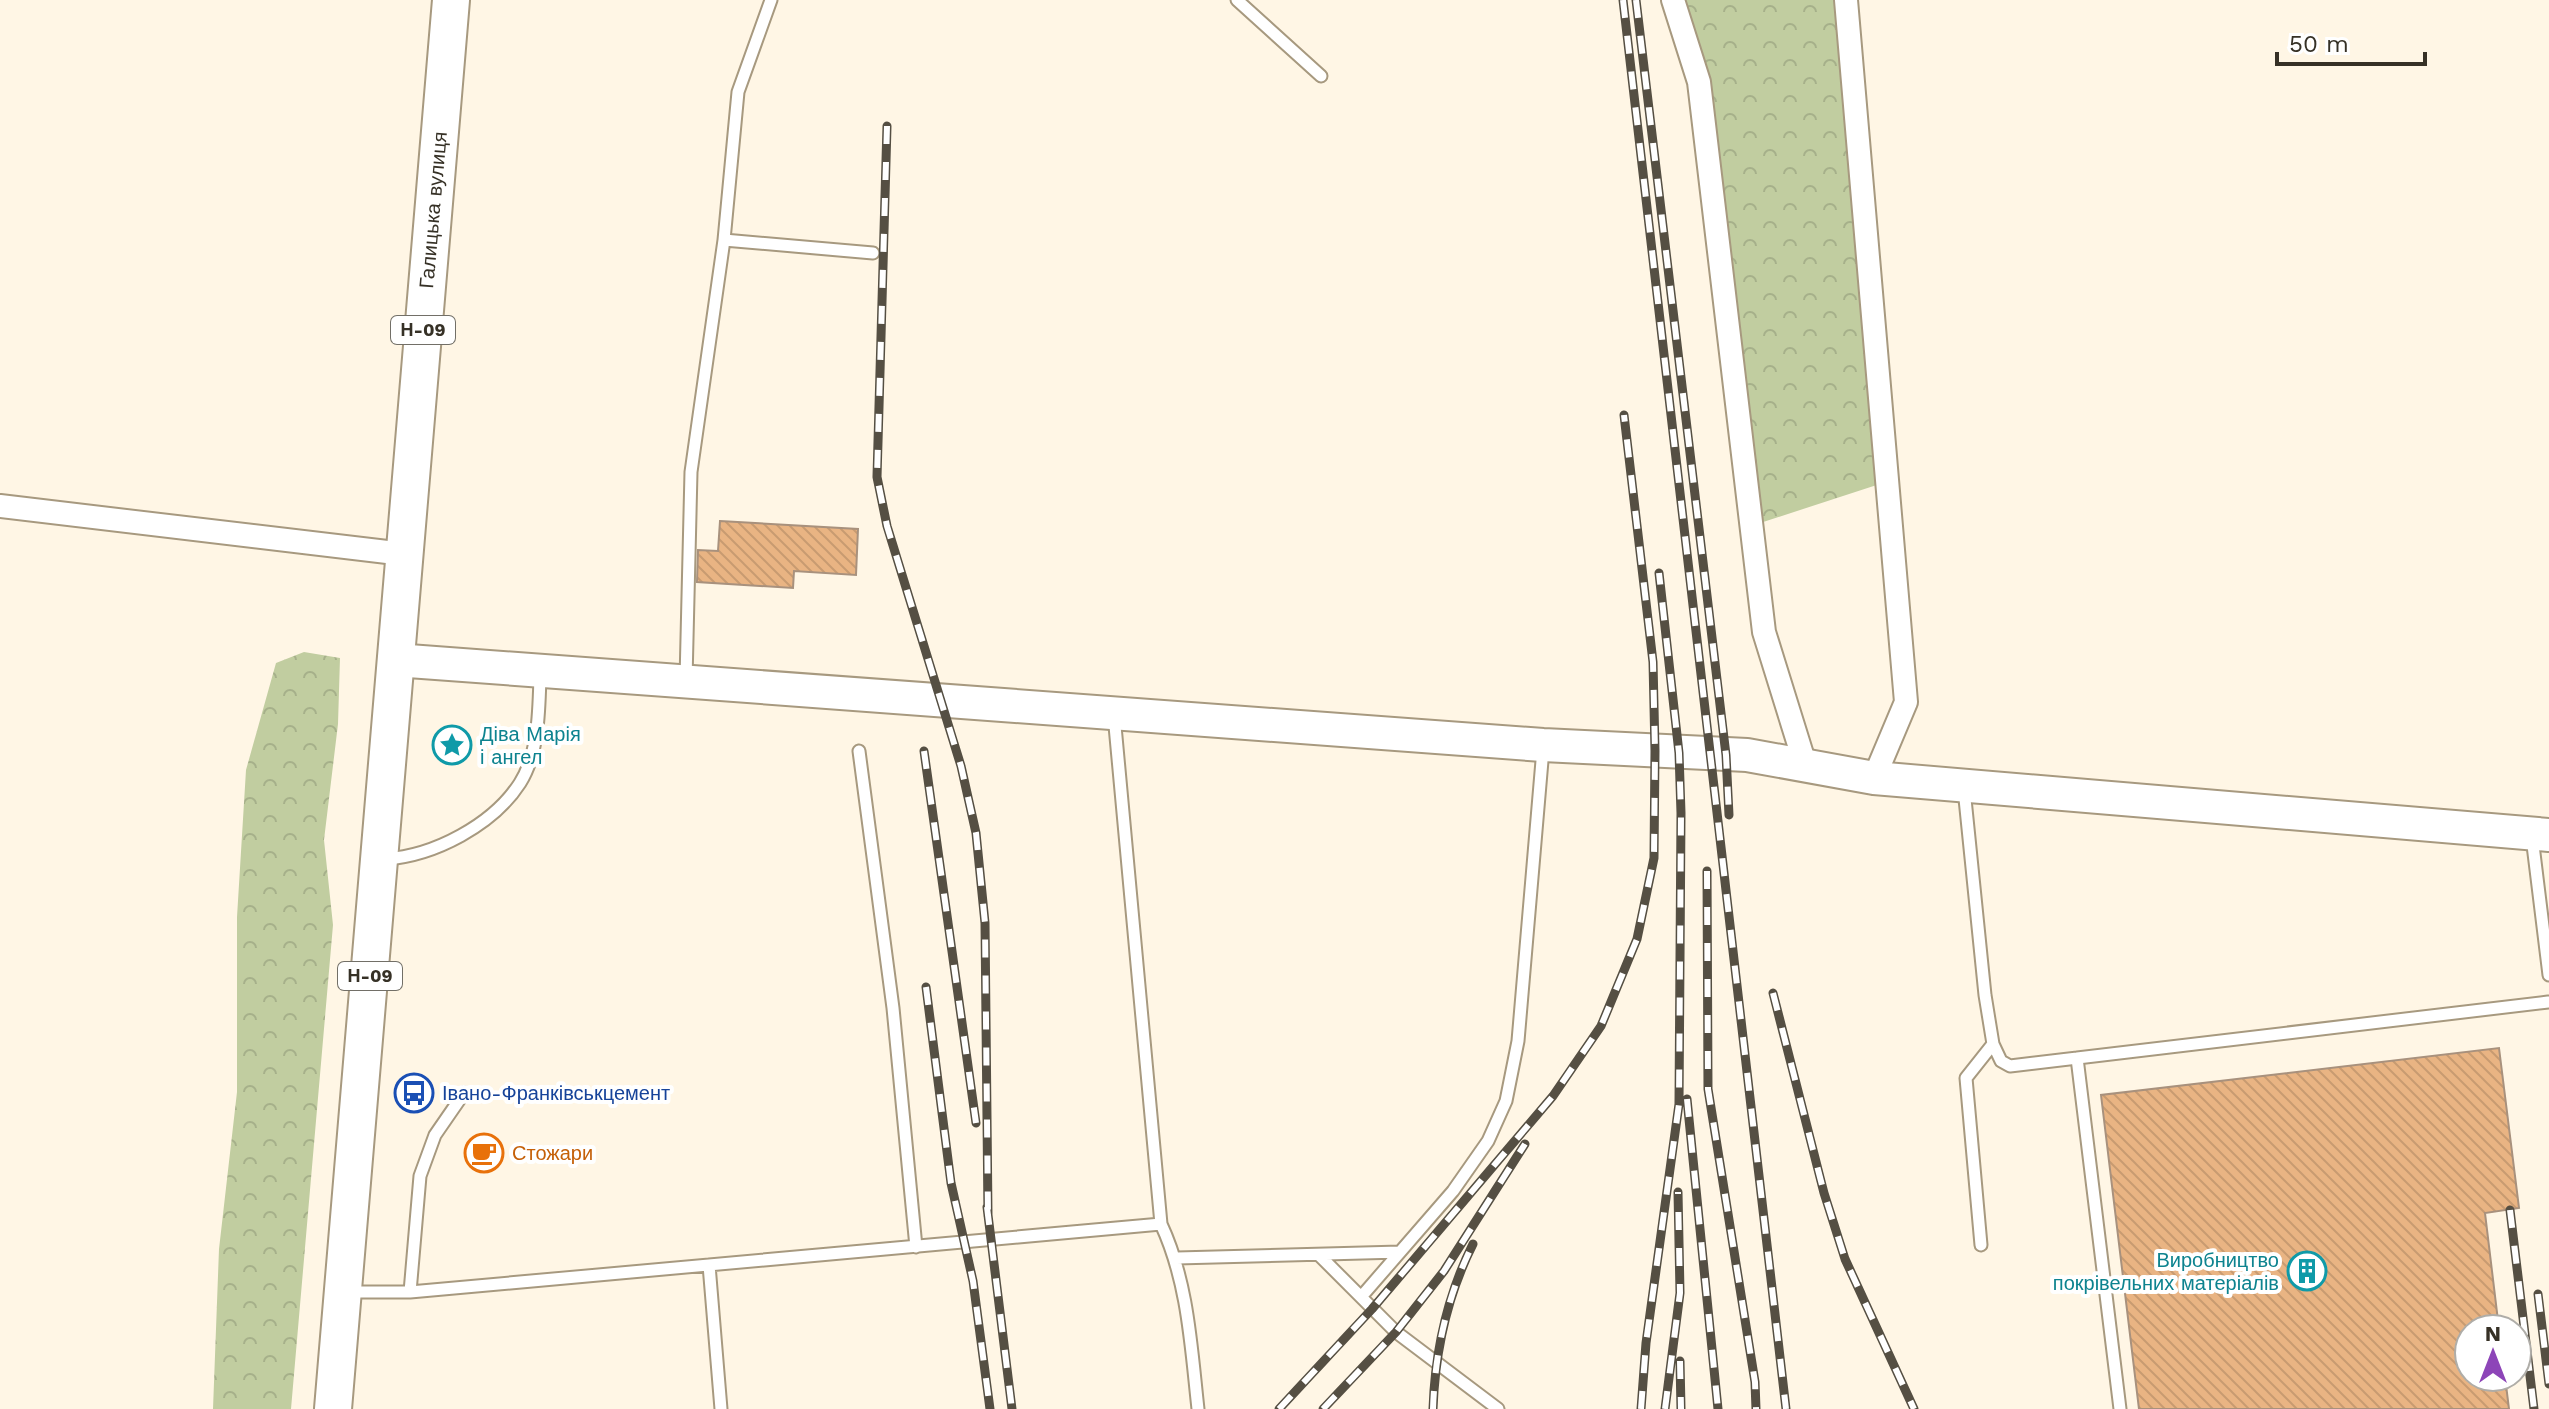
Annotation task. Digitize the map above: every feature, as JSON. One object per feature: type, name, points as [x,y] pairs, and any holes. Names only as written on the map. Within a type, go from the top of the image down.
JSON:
[{"type":"main road","name":"Галицька вулиця","points":[[395,660],[451,0]]},
{"type":"main road","name":"Н-09","points":[[333,1409],[395,660]]},
{"type":"street","points":[[1673,0],[1699,82],[1764,632],[1805,764]]},
{"type":"street","points":[[1846,0],[1906,702],[1874,778]]},
{"type":"street","points":[[0,506],[404,554]]},
{"type":"street","points":[[395,660],[1543,745],[1747,755],[1874,778],[2540,834]]},
{"type":"lane","points":[[686,681],[691,472],[724,240],[738,92],[771,0]]},
{"type":"lane","points":[[1237,0],[1321,76]]},
{"type":"lane","points":[[724,240],[873,253]]},
{"type":"lane","points":[[379,859],[425,852],[470,829],[499,807],[521,782],[535,740],[540,670]]},
{"type":"lane","points":[[1114,714],[1161,1224],[1177,1258],[1198,1409]]},
{"type":"lane","points":[[1361,1297],[1453,1191],[1488,1141],[1506,1101],[1518,1041],[1543,745]]},
{"type":"lane","points":[[859,751],[893,1008],[916,1247]]},
{"type":"lane","points":[[1964,786],[1993,1044],[2001,1061],[2010,1066],[2548,999],[2549,1009]]},
{"type":"lane","points":[[2540,834],[2549,975]]},
{"type":"lane","points":[[1981,1245],[1966,1078],[1993,1044]]},
{"type":"lane","points":[[2077,1058],[2120,1409]]},
{"type":"lane","points":[[410,1292],[420,1176],[435,1135],[464,1093]]},
{"type":"lane","points":[[342,1292],[410,1292],[1161,1224]]},
{"type":"lane","points":[[1177,1258],[1400,1252]]},
{"type":"lane","points":[[1319,1255],[1406,1340],[1498,1409]]},
{"type":"lane","points":[[709,1265],[721,1409]]},
{"type":"green space","points":[[1673,0],[1846,0],[1889,481],[1751,526],[1699,82]]},
{"type":"green space","points":[[304,652],[340,658],[338,724],[324,840],[333,925],[291,1409],[213,1409],[219,1249],[237,1092],[237,917],[246,770],[276,663]]},
{"type":"building","points":[[720,521],[858,529],[856,575],[794,571],[793,588],[697,582],[698,550],[718,551]]},
{"type":"building","name":"Виробництво покрівельних матеріалів","points":[[2499,1048],[2519,1208],[2485,1213],[2497,1313],[2453,1313],[2453,1393],[2507,1393],[2509,1409],[2139,1409],[2101,1095]]},
{"type":"railway","points":[[1623,0],[1786,1409]]},
{"type":"railway","points":[[1636,0],[1726,755],[1729,815]]},
{"type":"railway","points":[[887,126],[877,477],[887,526],[961,766],[976,833],[985,923],[988,1216]]},
{"type":"railway","points":[[1279,1409],[1372,1309],[1553,1096],[1601,1026],[1637,939],[1654,858],[1653,662],[1624,415]]},
{"type":"railway","points":[[1641,1409],[1646,1343],[1679,1104],[1679,753],[1659,573]]},
{"type":"railway","points":[[924,751],[976,1123]]},
{"type":"railway","points":[[1707,871],[1708,1089],[1755,1382],[1756,1409]]},
{"type":"railway","points":[[926,987],[951,1183],[973,1281],[990,1409]]},
{"type":"railway","points":[[1773,993],[1824,1193],[1845,1259],[1914,1409]]},
{"type":"railway","points":[[1687,1099],[1718,1409]]},
{"type":"railway","points":[[1323,1409],[1396,1332],[1444,1271],[1525,1144]]},
{"type":"railway","points":[[1665,1409],[1680,1293],[1678,1192]]},
{"type":"railway","points":[[987,1207],[1012,1409]]},
{"type":"railway","points":[[2510,1210],[2534,1409]]},
{"type":"railway","points":[[1433,1409],[1436,1366],[1444,1324],[1473,1244]]},
{"type":"railway","points":[[2538,1294],[2549,1384]]},
{"type":"railway","points":[[1680,1361],[1681,1409]]},
{"type":"place","name":"Діва Марія і ангел","points":[[452,745]]},
{"type":"place","name":"Івано-Франківськцемент","points":[[414,1093]]},
{"type":"place","name":"Стожари","points":[[484,1153]]},
{"type":"place","name":"Виробництво покрівельних матеріалів","points":[[2307,1271]]}]
